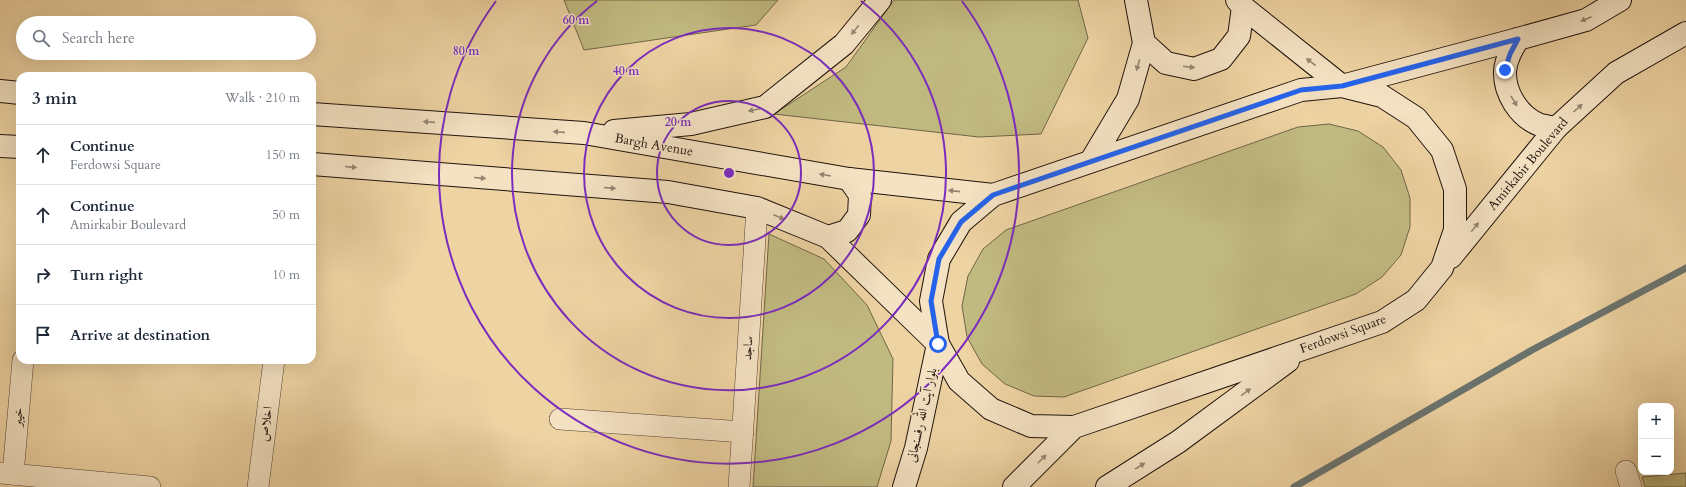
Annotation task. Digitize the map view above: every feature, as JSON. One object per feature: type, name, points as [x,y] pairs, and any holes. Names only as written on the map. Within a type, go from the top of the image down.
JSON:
[{"type":"main road","points":[[584,134],[691,124],[765,107],[844,44],[880,0]]},
{"type":"main road","points":[[1091,161],[1128,99],[1144,43],[1136,0]]},
{"type":"main road","points":[[1240,4],[1342,86],[1586,20],[1620,0]]},
{"type":"main road","points":[[1144,43],[1166,63],[1194,69],[1221,58],[1239,36],[1240,4]]},
{"type":"main road","name":"Amirkabir Boulevard","points":[[1442,268],[1556,128],[1616,73],[1686,33]]},
{"type":"main road","points":[[1518,39],[1510,54],[1505,70],[1507,87],[1513,103],[1525,116],[1539,124],[1556,128]]},
{"type":"main road","name":"Ferdowsi Square","points":[[1342,86],[1382,96],[1387,99],[1416,118],[1442,150],[1455,189],[1455,230],[1442,268],[1416,300],[1382,322],[1074,427],[1031,426],[991,409],[959,381],[938,344],[931,301],[939,259],[961,222],[993,195],[1301,90],[1342,86]]},
{"type":"main road","points":[[0,91],[16,93]]},
{"type":"main road","name":"Bargh Avenue","points":[[316,114],[584,134],[849,179],[993,195]]},
{"type":"main road","points":[[0,146],[16,147]]},
{"type":"main road","points":[[316,164],[668,192],[757,208],[828,237],[938,344]]},
{"type":"main road","points":[[828,237],[847,231],[859,215],[860,195],[849,179]]},
{"type":"main road","name":"بلوار آیت الله رفسنجانی","points":[[904,487],[916,448],[938,344]]},
{"type":"main road","points":[[1107,487],[1178,442],[1306,348]]},
{"type":"main road","points":[[1014,487],[1074,427]]},
{"type":"street","name":"ساجد","points":[[739,487],[757,208]]},
{"type":"street","name":"خیبر","points":[[6,474],[22,364]]},
{"type":"street","name":"اخلاص","points":[[258,487],[273,364]]},
{"type":"street","points":[[560,419],[743,432]]},
{"type":"street","points":[[6,474],[150,487]]},
{"type":"shaded area","points":[[564,0],[778,0],[756,25],[584,50]]},
{"type":"shaded area","points":[[894,0],[1078,0],[1088,38],[1041,134],[979,137],[774,114],[846,67]]},
{"type":"shaded area","points":[[1329,124],[1358,131],[1383,147],[1401,170],[1410,198],[1410,227],[1401,255],[1382,277],[1356,294],[1064,397],[1034,396],[1005,384],[982,364],[967,337],[962,306],[968,276],[983,249],[1006,230],[1298,127]]},
{"type":"shaded area","points":[[769,234],[824,259],[867,305],[893,359],[891,441],[877,487],[753,487]]},
{"type":"shaded area","points":[[1686,473],[1686,487],[1645,487],[1642,477],[1674,475]]},
{"type":"waterway","points":[[1294,487],[1532,350],[1686,268]]},
{"type":"route","points":[[938,344],[931,301],[939,259],[961,222],[993,195],[1301,90],[1342,86],[1518,39],[1510,54],[1505,70]]}]
